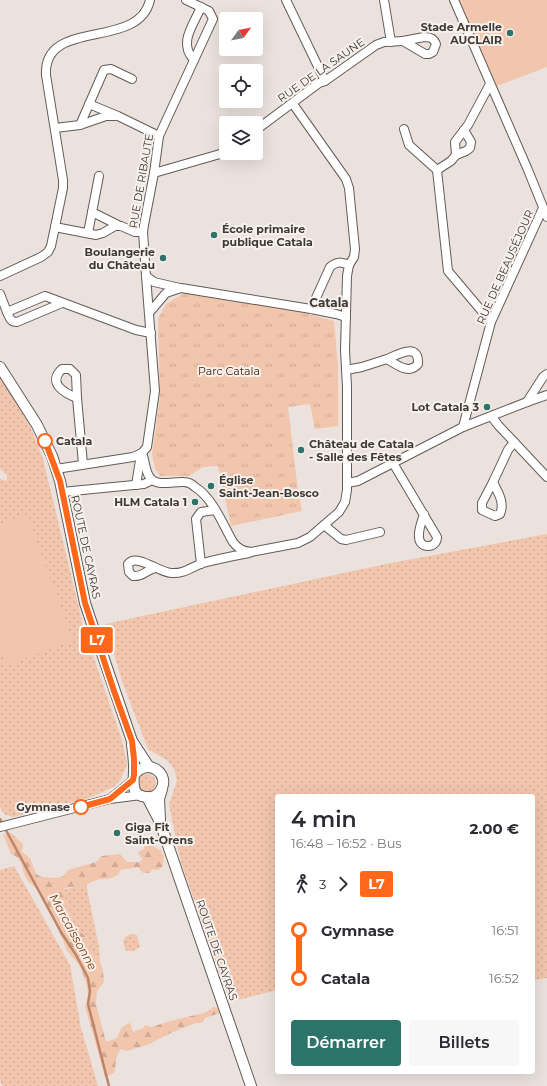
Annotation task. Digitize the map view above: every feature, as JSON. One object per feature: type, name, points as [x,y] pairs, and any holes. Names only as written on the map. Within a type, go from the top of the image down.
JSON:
[{"type":"street","points":[[0,276],[45,255],[51,246],[63,180],[46,75],[47,64],[51,55],[57,48],[68,42],[119,29],[132,24],[145,11],[150,0]]},
{"type":"street","name":"RUE DE RIBAUTE","points":[[136,485],[142,453],[147,447],[155,391],[143,232],[159,136],[214,19],[209,11],[186,0]]},
{"type":"street","points":[[286,0],[325,81]]},
{"type":"street","points":[[384,0],[391,42]]},
{"type":"street","points":[[454,0],[547,217]]},
{"type":"street","points":[[194,60],[186,47],[186,40],[201,7]]},
{"type":"street","name":"RUE DE LA SAUNE","points":[[263,125],[319,83],[325,81],[376,45],[403,41]]},
{"type":"street","points":[[80,125],[104,70],[111,69],[132,79]]},
{"type":"street","points":[[456,155],[455,142],[464,130],[490,84]]},
{"type":"street","points":[[89,104],[159,136]]},
{"type":"street","points":[[156,568],[164,572],[174,573],[191,570],[201,564],[298,543],[310,537],[339,512],[346,496],[347,276],[349,265],[354,257],[355,249],[349,188],[346,179],[293,104]]},
{"type":"street","points":[[55,128],[80,125],[106,116],[118,116]]},
{"type":"street","points":[[404,129],[409,145],[437,170],[448,270],[491,322]]},
{"type":"street","points":[[437,170],[451,161],[456,155],[466,152],[471,145],[470,139],[464,130]]},
{"type":"street","points":[[154,173],[219,154]]},
{"type":"street","points":[[88,233],[99,176]]},
{"type":"street","name":"RUE DE BEAUSÉJOUR","points":[[463,428],[491,322],[544,208]]},
{"type":"street","points":[[92,212],[135,232],[143,232]]},
{"type":"street","points":[[55,227],[96,235],[115,226],[122,226]]},
{"type":"street","points":[[311,309],[330,266],[341,262],[349,265]]},
{"type":"street","points":[[146,276],[154,282],[181,288],[311,309],[346,317]]},
{"type":"street","points":[[149,313],[166,293],[181,288]]},
{"type":"street","points":[[0,294],[10,320],[13,322],[17,322],[62,303]]},
{"type":"street","points":[[7,312],[45,296],[136,330],[151,332]]},
{"type":"street","points":[[346,370],[362,367],[387,359]]},
{"type":"street","name":"ROUTE DE CAYRAS","points":[[0,367],[42,434],[56,469],[85,603],[112,684],[132,741],[149,767],[160,773],[163,781],[159,807],[160,822]]},
{"type":"street","points":[[527,402],[543,377],[547,374]]},
{"type":"street","points":[[347,483],[358,481],[463,428],[547,395]]},
{"type":"street","points":[[77,398],[83,464]]},
{"type":"street","points":[[492,417],[514,442],[543,467],[547,477]]},
{"type":"street","points":[[493,482],[508,450],[514,442]]},
{"type":"street","points":[[56,469],[133,457],[142,453],[148,474],[152,480],[158,483],[188,483],[204,494],[237,547],[245,552],[251,552]]},
{"type":"street","points":[[394,463],[424,514]]},
{"type":"street","points":[[62,492],[144,484],[152,480]]},
{"type":"street","points":[[201,564],[196,519],[201,512],[214,510]]},
{"type":"street","points":[[324,525],[341,539],[346,540],[380,532]]},
{"type":"street","name":"ROUTE DE CAYRAS","points":[[132,741],[135,789],[144,796],[160,822],[251,1086]]},
{"type":"street","points":[[110,799],[134,778],[141,768],[149,767]]},
{"type":"street","points":[[0,826],[110,799],[155,795],[162,789]]},
{"type":"green space","name":"Stade Armelle AUCLAIR","points":[[459,0],[547,0],[547,67],[497,86]]},
{"type":"green space","name":"Parc Catala","points":[[184,293],[293,310],[334,321],[338,366],[338,426],[315,429],[310,404],[288,407],[298,491],[302,511],[231,526],[218,466],[203,467],[189,476],[160,476],[155,468],[152,454],[160,397],[158,319],[166,304]]},
{"type":"green space","points":[[0,377],[31,428],[43,459],[84,629],[122,740],[127,764],[121,779],[115,786],[105,791],[88,798],[13,817],[4,814],[0,807],[0,646],[7,665],[27,515],[0,524],[0,479],[7,481],[7,475],[0,469]]},
{"type":"green space","points":[[27,514],[73,641],[7,665],[0,646],[0,524]]},
{"type":"green space","points":[[547,534],[547,978],[535,980],[535,794],[275,794],[275,991],[230,1002],[180,859],[169,805],[177,780],[174,769],[168,761],[148,749],[122,681],[105,624],[386,564]]},
{"type":"green space","points":[[147,774],[153,777],[156,783],[153,789],[147,792],[141,789],[138,783],[141,777]]},
{"type":"green space","points":[[11,833],[23,844],[22,852],[30,858],[36,874],[42,877],[58,878],[63,876],[68,870],[96,862],[102,856],[120,854],[127,862],[140,862],[143,858],[140,857],[138,852],[144,849],[145,845],[151,844],[159,850],[161,849],[161,852],[164,855],[163,866],[158,870],[152,869],[150,873],[143,873],[138,867],[120,870],[119,874],[113,878],[100,879],[81,888],[70,887],[63,890],[75,928],[89,941],[90,953],[100,961],[103,971],[104,982],[97,991],[96,1004],[106,1042],[117,1038],[123,1027],[130,1023],[133,1032],[143,1028],[145,1025],[151,1027],[204,1013],[214,1007],[218,1008],[220,1013],[205,1018],[202,1023],[196,1023],[173,1032],[147,1045],[127,1051],[121,1049],[116,1058],[115,1072],[105,1077],[85,1006],[88,993],[82,971],[78,963],[66,949],[54,920],[39,891],[27,880],[22,864],[18,858],[11,854],[3,835]]},
{"type":"green space","points":[[14,866],[70,965],[81,1028],[98,1086],[2,1086],[0,1079],[0,870]]},
{"type":"green space","points":[[86,884],[99,947],[100,961],[90,953],[90,944],[87,938],[83,933],[75,928],[63,890]]},
{"type":"green space","points":[[131,934],[137,935],[140,947],[133,951],[126,951],[123,942],[125,937]]},
{"type":"waterway","name":"Marcaissonne","points":[[0,819],[61,932],[76,955],[88,978],[90,991],[88,1004],[109,1086]]},
{"type":"bus line","name":"L7","points":[[45,441],[52,456],[60,481],[85,603],[132,741],[134,759],[133,780],[110,799],[81,807]]},
{"type":"place","name":"Stade Armelle AUCLAIR","points":[[510,33]]},
{"type":"place","name":"École primaire publique Catala","points":[[214,235]]},
{"type":"place","name":"Boulangerie du Château","points":[[163,258]]},
{"type":"place","name":"Lot Catala 3","points":[[487,407]]},
{"type":"place","name":"Catala","points":[[45,441]]},
{"type":"place","name":"Château de Catala - Salle des Fêtes","points":[[301,450]]},
{"type":"place","name":"Église Saint-Jean-Bosco","points":[[211,486]]},
{"type":"place","name":"HLM Catala 1","points":[[195,502]]},
{"type":"place","name":"Gymnase","points":[[81,807]]},
{"type":"place","name":"Giga Fit Saint-Orens","points":[[117,833]]},
{"type":"district","name":"Catala","points":[[329,303]]}]
